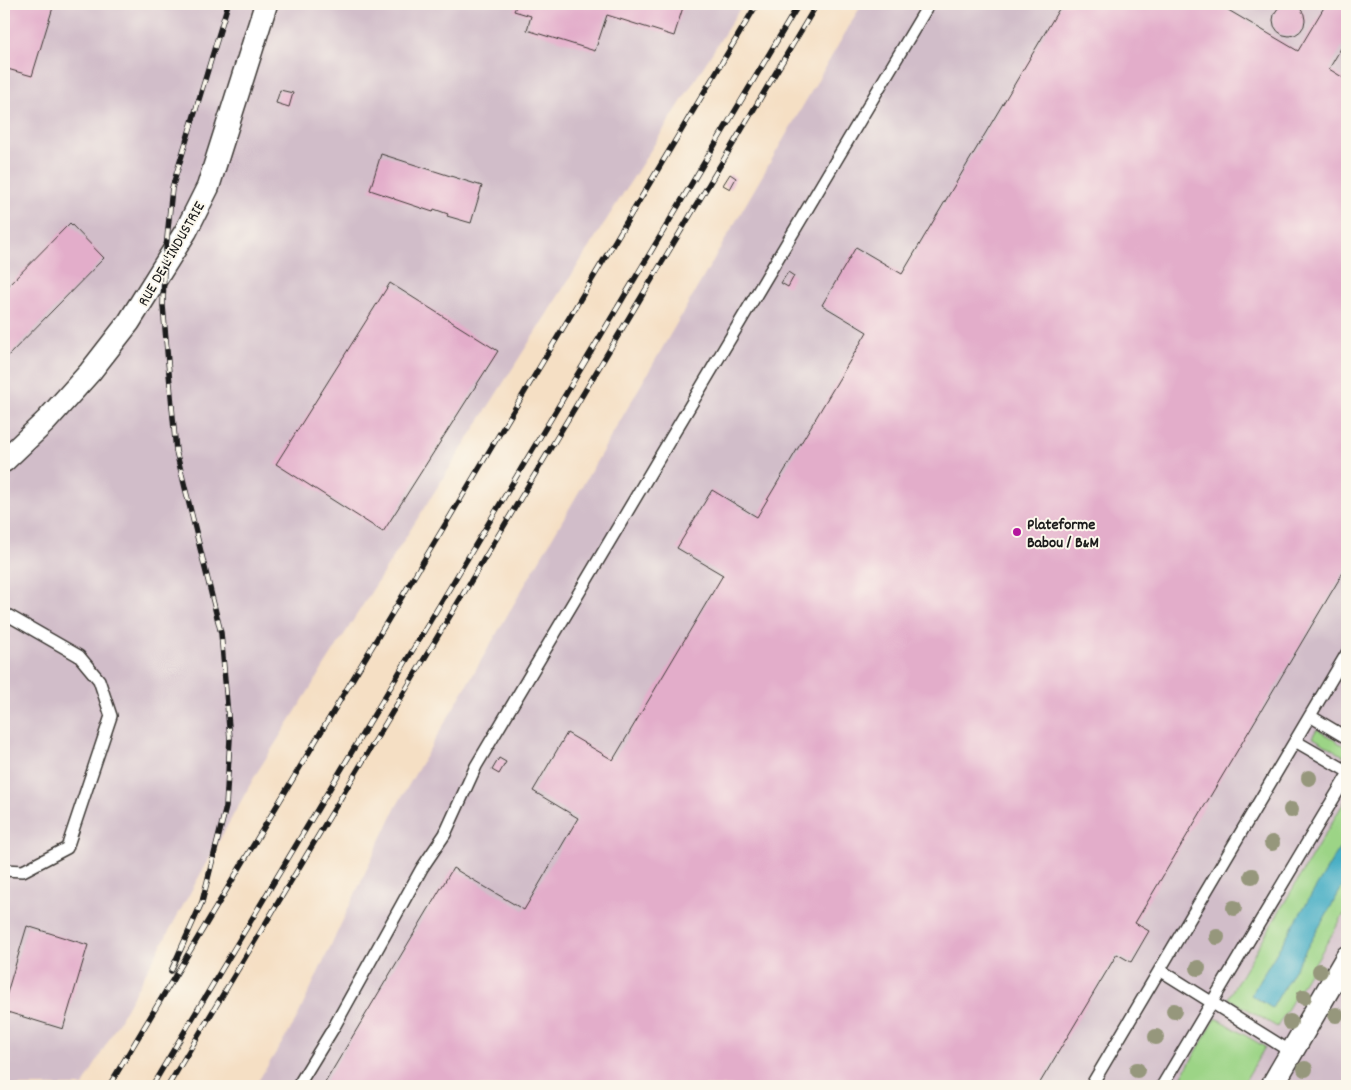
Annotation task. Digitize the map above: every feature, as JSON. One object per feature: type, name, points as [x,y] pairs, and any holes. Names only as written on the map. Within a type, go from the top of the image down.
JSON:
[{"type":"street","name":"RUE DE L'INDUSTRIE","points":[[4,461],[46,421],[90,372],[128,322],[186,230],[208,187],[266,4]]},
{"type":"street","points":[[1272,1086],[1347,957]]},
{"type":"lane","points":[[298,1086],[334,1027],[422,868],[445,834],[476,766],[929,4]]},
{"type":"lane","points":[[4,613],[79,656],[99,680],[111,716],[67,848],[22,871],[4,870]]},
{"type":"lane","points":[[1091,1086],[1347,653]]},
{"type":"lane","points":[[1310,716],[1347,738]]},
{"type":"lane","points":[[1296,741],[1347,771]]},
{"type":"lane","points":[[1162,1086],[1347,776]]},
{"type":"lane","points":[[1160,970],[1292,1052]]},
{"type":"shaded area","points":[[4,4],[743,4],[256,774],[83,1086],[4,1086]]},
{"type":"shaded area","name":"Plateforme Babou / B&M","points":[[862,4],[1347,4],[1347,1086],[255,1086],[295,1022],[396,807]]},
{"type":"green space","points":[[1317,729],[1347,748],[1347,758],[1312,737]]},
{"type":"green space","points":[[1347,797],[1347,909],[1277,1027],[1228,998]]},
{"type":"green space","points":[[1216,1018],[1265,1047],[1242,1086],[1176,1086]]},
{"type":"water","points":[[1347,836],[1347,879],[1272,1008],[1251,995]]},
{"type":"building","points":[[4,4],[54,4],[32,76],[4,68]]},
{"type":"building","points":[[517,4],[684,4],[674,36],[607,15],[595,51],[527,30],[531,16],[514,11]]},
{"type":"building","name":"Plateforme Babou / B&M","points":[[1062,4],[1218,4],[1298,51],[1326,4],[1347,4],[1347,38],[1329,69],[1347,80],[1347,566],[1135,923],[1149,931],[1131,962],[1117,954],[1038,1086],[323,1086],[453,868],[524,910],[578,818],[533,791],[567,733],[613,760],[723,575],[677,548],[712,490],[757,517],[867,332],[822,305],[856,247],[902,274]]},
{"type":"building","points":[[1289,4],[1301,8],[1305,20],[1301,32],[1289,36],[1277,32],[1273,20],[1277,8]]},
{"type":"building","points":[[1298,4],[1318,4],[1308,7]]},
{"type":"building","points":[[280,90],[293,93],[289,107],[276,103]]},
{"type":"building","points":[[381,154],[482,186],[471,223],[447,216],[448,214],[434,209],[433,212],[370,190]]},
{"type":"building","points":[[730,174],[736,178],[730,189],[723,185]]},
{"type":"building","points":[[70,223],[104,258],[4,360],[4,290]]},
{"type":"building","points":[[788,272],[794,276],[788,287],[781,283]]},
{"type":"building","points":[[390,283],[498,351],[383,532],[276,464]]},
{"type":"building","points":[[499,758],[506,762],[499,774],[492,770]]},
{"type":"building","points":[[27,926],[88,945],[63,1029],[4,1011],[4,1003]]},
{"type":"railway","points":[[171,971],[202,902],[226,807],[230,739],[221,633],[176,451],[163,306],[164,269],[172,188],[228,4]]},
{"type":"railway","points":[[109,1086],[757,4]]},
{"type":"railway","points":[[152,1086],[799,4]]},
{"type":"railway","points":[[168,1086],[817,4]]},
{"type":"place","name":"Plateforme Babou / B&M","points":[[1017,532]]}]
